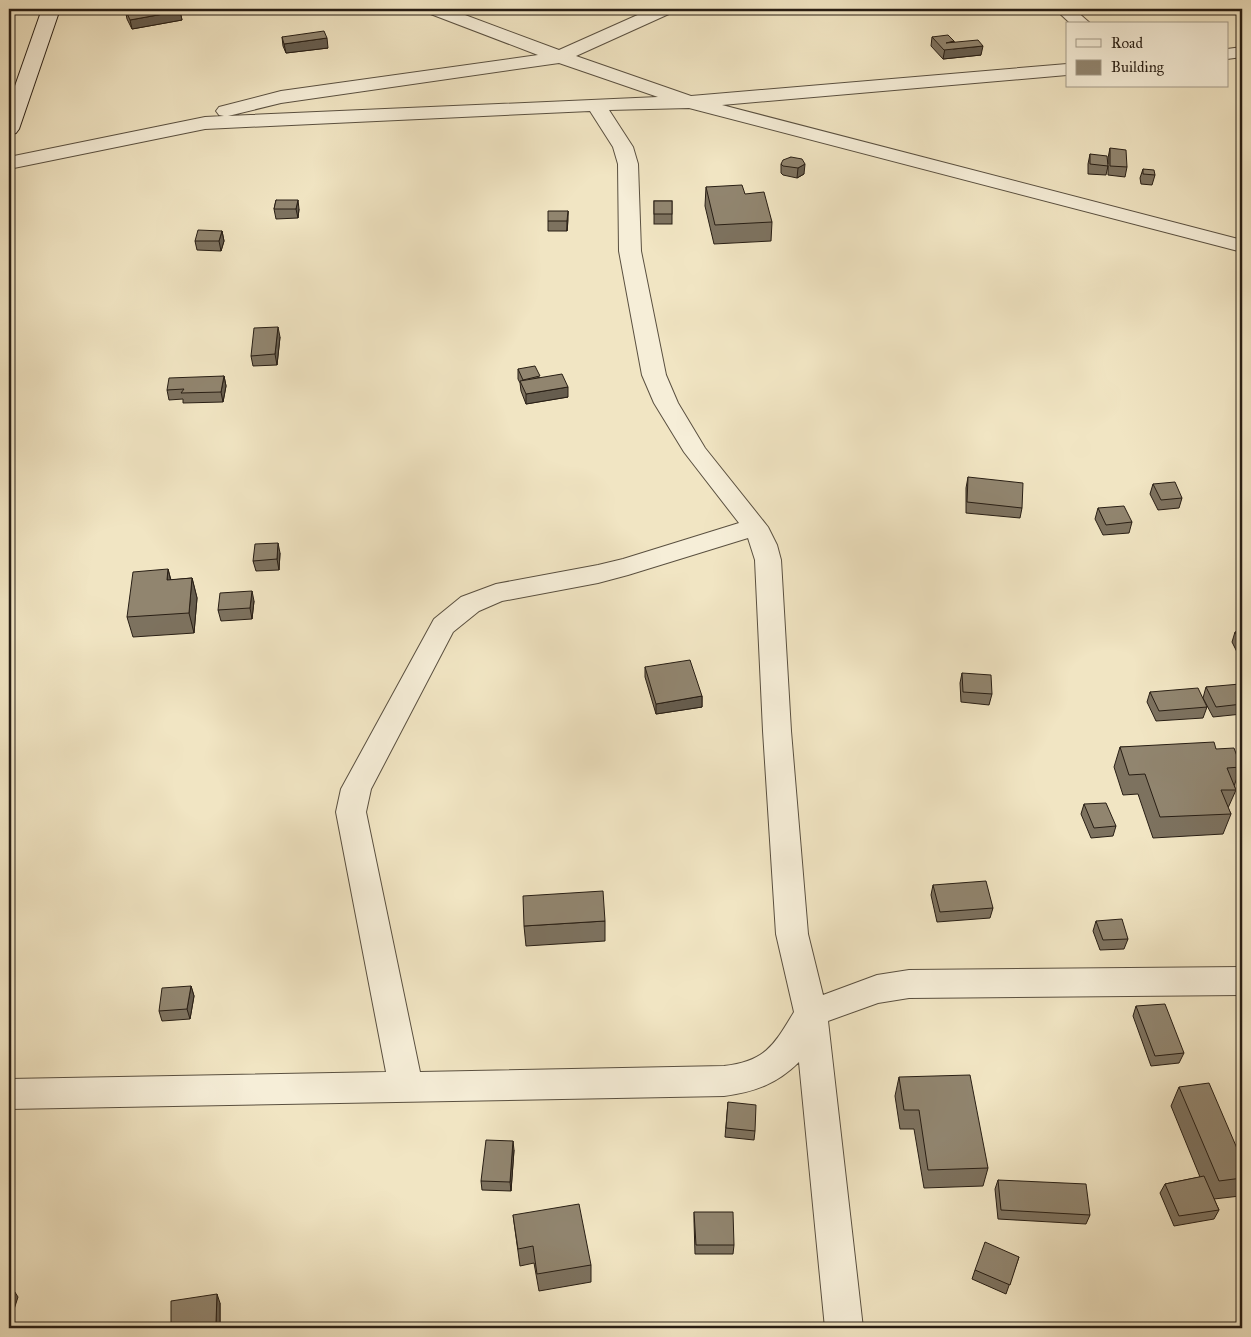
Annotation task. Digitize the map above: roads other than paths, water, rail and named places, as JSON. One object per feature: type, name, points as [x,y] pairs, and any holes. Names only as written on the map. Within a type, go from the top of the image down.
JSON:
[{"type":"street","points":[[9,129],[51,9]]},
{"type":"street","points":[[434,9],[560,57],[689,102],[1242,246]]},
{"type":"street","points":[[206,123],[240,106],[260,101],[560,57],[665,9]]},
{"type":"street","points":[[1064,9],[1080,22]]},
{"type":"street","points":[[1228,54],[1242,52]]},
{"type":"street","points":[[9,163],[206,123],[596,104],[689,102],[1066,68]]},
{"type":"street","points":[[596,104],[623,147],[628,164],[630,250],[654,375],[666,403],[696,452],[712,475],[755,526],[764,545],[768,560],[792,934],[811,1013],[844,1328]]},
{"type":"street","points":[[406,1087],[351,812],[356,789],[443,626],[470,604],[496,593],[598,574],[755,526]]},
{"type":"street","points":[[9,1094],[724,1081],[748,1078],[765,1070],[787,1053],[811,1013],[877,989],[909,984],[1242,981]]}]
